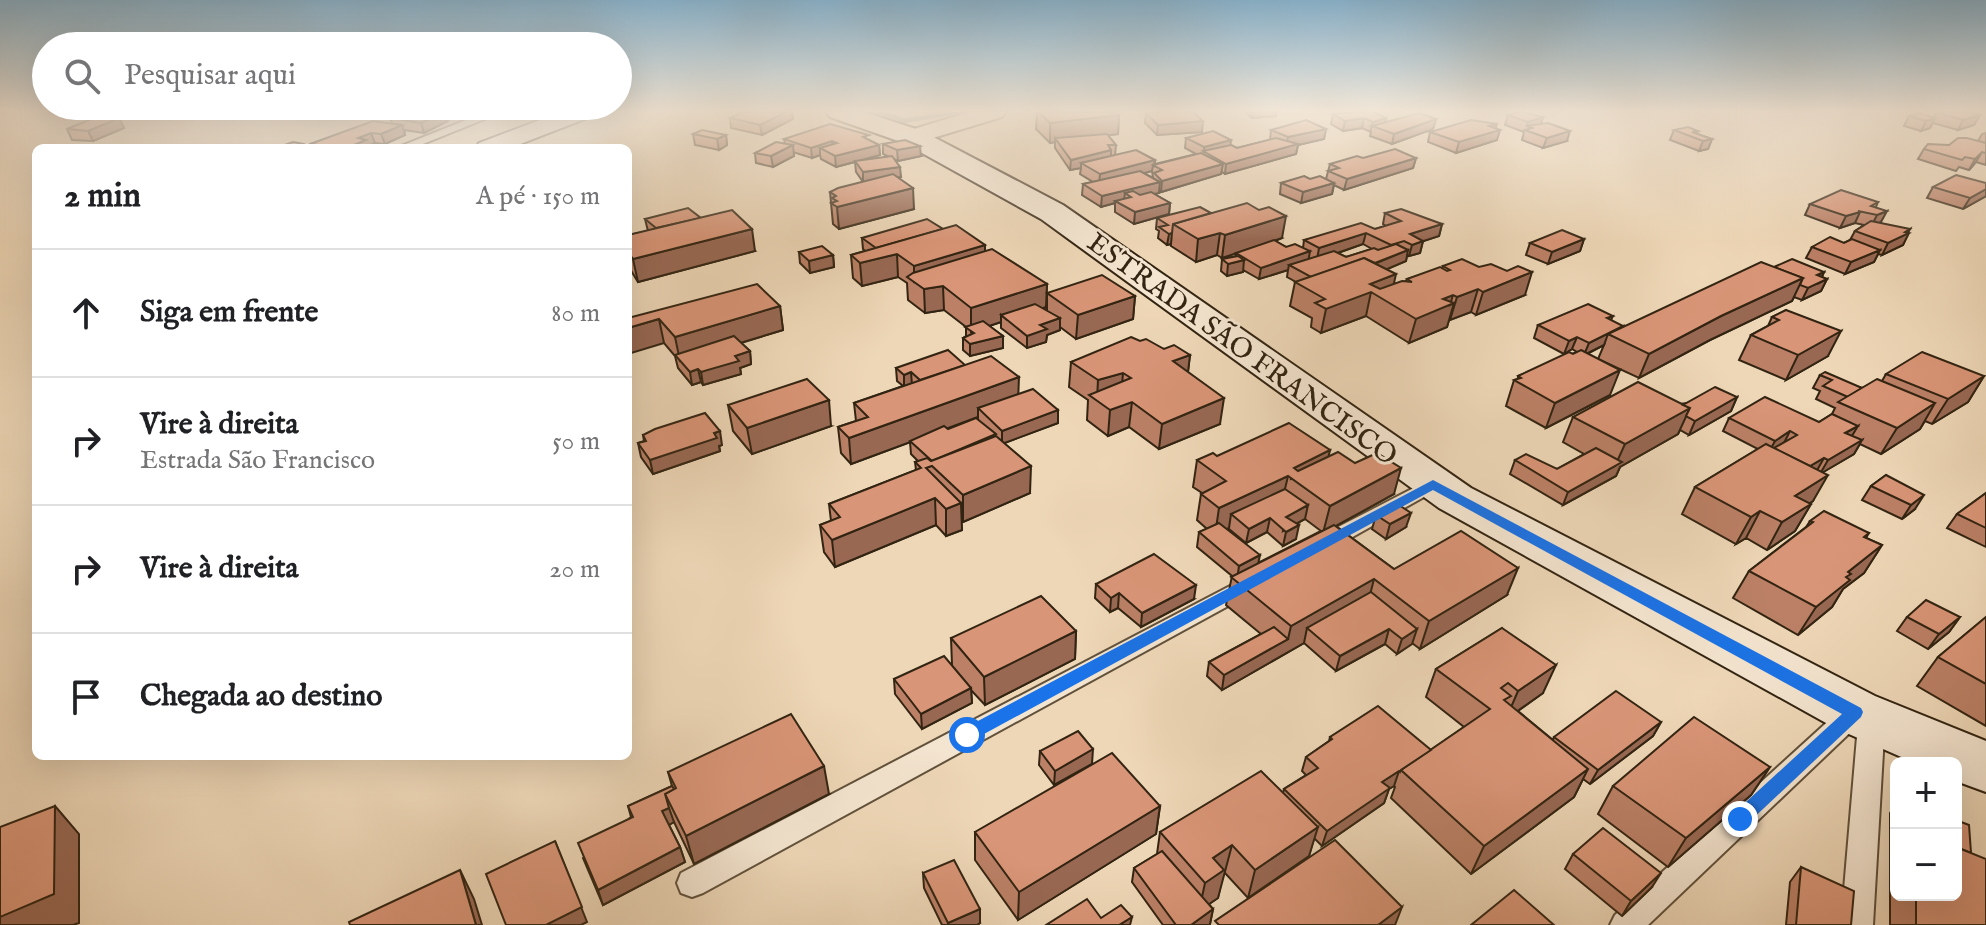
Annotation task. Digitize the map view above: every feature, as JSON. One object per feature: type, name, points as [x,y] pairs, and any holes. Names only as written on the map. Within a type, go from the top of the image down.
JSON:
[{"type":"main road","name":"ESTRADA SÃO FRANCISCO","points":[[959,155],[1052,212],[1433,484],[1863,715],[1986,767]]},
{"type":"lane","points":[[692,883],[1433,484]]},
{"type":"lane","points":[[1626,925],[1863,715]]},
{"type":"lane","points":[[1857,925],[1863,715]]},
{"type":"building","points":[[1067,155],[1090,155],[1071,160]]},
{"type":"building","points":[[1114,155],[1146,155],[1155,160],[1100,174],[1081,163]]},
{"type":"building","points":[[1192,155],[1205,155],[1223,164],[1162,181],[1154,173],[1162,170],[1153,165]]},
{"type":"building","points":[[1210,155],[1258,155],[1226,164]]},
{"type":"building","points":[[1409,155],[1416,158],[1347,179],[1328,171],[1339,168],[1330,164],[1357,156]]},
{"type":"building","points":[[1945,155],[1979,155],[1975,159],[1965,157],[1962,160]]},
{"type":"building","points":[[892,156],[900,167],[863,172],[855,161]]},
{"type":"building","points":[[1140,171],[1160,182],[1102,196],[1083,184]]},
{"type":"building","points":[[893,174],[913,188],[837,207],[831,203],[837,201],[830,192],[838,188]]},
{"type":"building","points":[[1956,175],[1986,183],[1986,189],[1970,198],[1933,187]]},
{"type":"building","points":[[1304,176],[1310,179],[1320,176],[1334,183],[1303,192],[1281,183]]},
{"type":"building","points":[[1841,190],[1878,202],[1871,206],[1887,211],[1877,215],[1858,211],[1846,216],[1810,204]]},
{"type":"building","points":[[1133,191],[1140,195],[1151,192],[1170,203],[1135,212],[1115,201],[1131,197],[1125,193]]},
{"type":"building","points":[[1247,203],[1259,210],[1269,207],[1286,216],[1225,235],[1220,233],[1198,239],[1173,224]]},
{"type":"building","points":[[1200,207],[1211,213],[1173,224],[1172,233],[1169,234],[1159,227],[1168,225],[1157,218]]},
{"type":"building","points":[[688,208],[701,218],[656,228],[645,219]]},
{"type":"building","points":[[1401,209],[1442,224],[1410,234],[1423,241],[1412,245],[1404,241],[1391,245],[1366,233],[1319,248],[1304,240],[1361,223],[1375,229],[1401,221],[1385,213]]},
{"type":"building","points":[[732,210],[752,229],[633,259],[632,234]]},
{"type":"building","points":[[927,219],[943,229],[876,248],[862,238]]},
{"type":"building","points":[[1871,221],[1910,229],[1905,232],[1909,233],[1888,243],[1855,231]]},
{"type":"building","points":[[956,225],[985,245],[914,266],[897,254],[860,263],[851,255]]},
{"type":"building","points":[[1562,230],[1584,239],[1552,252],[1530,243]]},
{"type":"building","points":[[1830,237],[1844,243],[1852,239],[1880,250],[1851,262],[1812,247]]},
{"type":"building","points":[[1274,240],[1286,247],[1295,244],[1310,251],[1261,268],[1236,253]]},
{"type":"building","points":[[1396,244],[1408,250],[1375,263],[1364,258],[1311,277],[1289,265],[1334,251],[1346,257]]},
{"type":"building","points":[[822,246],[833,255],[809,261],[799,252]]},
{"type":"building","points":[[992,249],[1047,284],[971,308],[943,286],[924,289],[907,277],[913,273]]},
{"type":"building","points":[[1238,256],[1244,260],[1228,264],[1222,259]]},
{"type":"building","points":[[1364,258],[1396,274],[1370,284],[1380,289],[1402,281],[1412,282],[1407,279],[1440,267],[1450,270],[1443,266],[1462,259],[1479,267],[1491,264],[1507,271],[1518,266],[1532,272],[1483,292],[1478,289],[1443,299],[1454,303],[1416,319],[1371,292],[1326,309],[1315,303],[1325,299],[1295,282]]},
{"type":"building","points":[[1792,259],[1824,272],[1817,275],[1827,279],[1808,288],[1800,285],[1803,278],[1774,267]]},
{"type":"building","points":[[1761,262],[1803,278],[1649,354],[1608,334]]},
{"type":"building","points":[[1102,275],[1135,296],[1078,315],[1047,293]]},
{"type":"building","points":[[757,284],[780,306],[675,337],[659,319],[632,327],[632,317]]},
{"type":"building","points":[[1035,304],[1060,318],[1040,325],[1047,329],[1027,336],[1001,315]]},
{"type":"building","points":[[1588,304],[1613,316],[1607,318],[1623,326],[1589,343],[1577,337],[1569,341],[1538,325]]},
{"type":"building","points":[[1786,310],[1841,331],[1798,355],[1751,335],[1779,320],[1772,317]]},
{"type":"building","points":[[983,321],[1003,336],[970,344],[963,338],[974,333],[965,327]]},
{"type":"building","points":[[734,336],[750,351],[735,356],[739,361],[701,372],[698,369],[690,372],[675,355]]},
{"type":"building","points":[[1131,337],[1140,341],[1146,339],[1164,349],[1174,345],[1190,355],[1173,361],[1224,398],[1162,424],[1132,402],[1110,410],[1089,395],[1131,378],[1123,373],[1098,380],[1071,362]]},
{"type":"building","points":[[948,350],[965,365],[920,380],[911,372],[904,375],[896,368]]},
{"type":"building","points":[[1581,350],[1620,370],[1555,403],[1514,380],[1569,352],[1573,354]]},
{"type":"building","points":[[1922,352],[1984,376],[1948,399],[1886,374]]},
{"type":"building","points":[[991,356],[1019,377],[849,438],[838,427],[868,417],[854,403]]},
{"type":"building","points":[[1825,372],[1862,388],[1848,397],[1823,386],[1832,380],[1820,375]]},
{"type":"building","points":[[807,379],[829,400],[747,428],[728,405]]},
{"type":"building","points":[[1877,379],[1935,403],[1897,428],[1838,402]]},
{"type":"building","points":[[1638,382],[1690,408],[1625,444],[1573,417]]},
{"type":"building","points":[[1715,387],[1737,397],[1695,421],[1686,416],[1690,408],[1683,405]]},
{"type":"building","points":[[1033,389],[1058,410],[1002,431],[978,408]]},
{"type":"building","points":[[1765,397],[1819,422],[1832,414],[1858,426],[1845,433],[1862,440],[1828,460],[1824,458],[1810,466],[1774,448],[1797,435],[1790,431],[1775,441],[1729,418]]},
{"type":"building","points":[[705,413],[720,431],[714,433],[717,438],[650,460],[638,443],[646,441],[643,435],[655,429]]},
{"type":"building","points":[[976,418],[996,434],[932,461],[910,441],[944,426],[948,429]]},
{"type":"building","points":[[1289,423],[1330,450],[1294,468],[1298,471],[1338,452],[1355,463],[1377,453],[1401,468],[1330,506],[1288,476],[1219,508],[1201,494],[1226,481],[1197,460],[1213,453],[1217,456]]},
{"type":"building","points":[[996,436],[1031,466],[963,495],[932,466],[926,468],[961,503],[946,509],[935,498],[832,540],[820,525],[840,517],[829,504],[921,468],[915,462],[927,458],[931,461]]},
{"type":"building","points":[[1766,444],[1828,475],[1795,496],[1811,504],[1782,522],[1760,511],[1751,517],[1695,487]]},
{"type":"building","points":[[1596,448],[1622,462],[1568,492],[1515,460],[1526,454],[1557,469]]},
{"type":"building","points":[[1886,475],[1924,495],[1911,505],[1871,486]]},
{"type":"building","points":[[1285,489],[1308,505],[1286,517],[1299,525],[1286,532],[1270,518],[1249,529],[1231,514]]},
{"type":"building","points":[[1986,493],[1986,528],[1957,514]]},
{"type":"building","points":[[1396,503],[1411,513],[1390,524],[1376,515]]},
{"type":"building","points":[[1824,511],[1869,533],[1864,537],[1882,545],[1848,572],[1851,574],[1846,577],[1850,580],[1816,607],[1749,571]]},
{"type":"building","points":[[1219,523],[1260,555],[1239,566],[1199,532]]},
{"type":"building","points":[[1334,525],[1394,569],[1461,531],[1518,568],[1429,621],[1374,579],[1291,626],[1231,577]]},
{"type":"building","points":[[1154,554],[1196,585],[1142,613],[1119,593],[1111,598],[1096,584]]},
{"type":"building","points":[[1371,592],[1417,629],[1402,639],[1389,629],[1340,656],[1307,628]]},
{"type":"building","points":[[1041,596],[1076,631],[984,677],[951,638]]},
{"type":"building","points":[[1926,600],[1960,617],[1939,634],[1907,617]]},
{"type":"building","points":[[1986,617],[1986,684],[1938,657]]},
{"type":"building","points":[[1274,627],[1288,639],[1224,675],[1209,662]]},
{"type":"building","points":[[1502,628],[1556,665],[1518,691],[1508,683],[1501,688],[1511,696],[1504,700],[1588,769],[1484,846],[1401,770],[1490,709],[1436,669]]},
{"type":"building","points":[[944,656],[971,688],[921,714],[894,679]]},
{"type":"building","points":[[1616,691],[1661,722],[1598,770],[1554,737]]},
{"type":"building","points":[[1378,706],[1431,750],[1382,782],[1390,788],[1327,831],[1284,789],[1318,768],[1306,757],[1332,739],[1330,737]]},
{"type":"building","points":[[791,714],[824,766],[686,836],[665,794],[676,788],[668,772]]},
{"type":"building","points":[[1694,717],[1770,767],[1686,838],[1613,786]]},
{"type":"building","points":[[1078,731],[1093,749],[1055,771],[1040,751]]},
{"type":"building","points":[[1112,753],[1160,806],[1019,892],[975,832]]},
{"type":"building","points":[[1261,771],[1318,827],[1255,870],[1232,845],[1213,858],[1224,870],[1205,883],[1160,832]]},
{"type":"building","points":[[672,786],[674,789],[665,794],[669,808],[662,811],[680,847],[598,890],[578,843],[633,817],[628,806]]},
{"type":"building","points":[[55,806],[54,894],[0,917],[0,827]]},
{"type":"building","points":[[1962,822],[1969,825],[1971,853],[1962,849]]},
{"type":"building","points":[[1603,828],[1661,873],[1631,901],[1573,854]]},
{"type":"building","points":[[1335,840],[1402,907],[1378,925],[1219,925],[1215,921]]},
{"type":"building","points":[[555,841],[582,907],[546,925],[506,925],[486,874]]},
{"type":"building","points":[[1962,849],[1986,859],[1986,925],[1916,925],[1916,901],[1962,901]]},
{"type":"building","points":[[1162,851],[1213,909],[1191,925],[1176,925],[1134,868]]},
{"type":"building","points":[[954,860],[980,909],[948,923],[923,873]]},
{"type":"building","points":[[1801,867],[1854,891],[1851,925],[1796,925]]},
{"type":"building","points":[[460,870],[476,925],[350,925],[349,922]]},
{"type":"building","points":[[1514,890],[1554,925],[1471,925]]},
{"type":"building","points":[[1087,899],[1101,918],[1121,905],[1132,917],[1119,925],[1046,925]]},
{"type":"route","points":[[967,735],[1433,484],[1855,712],[1740,819]]}]
